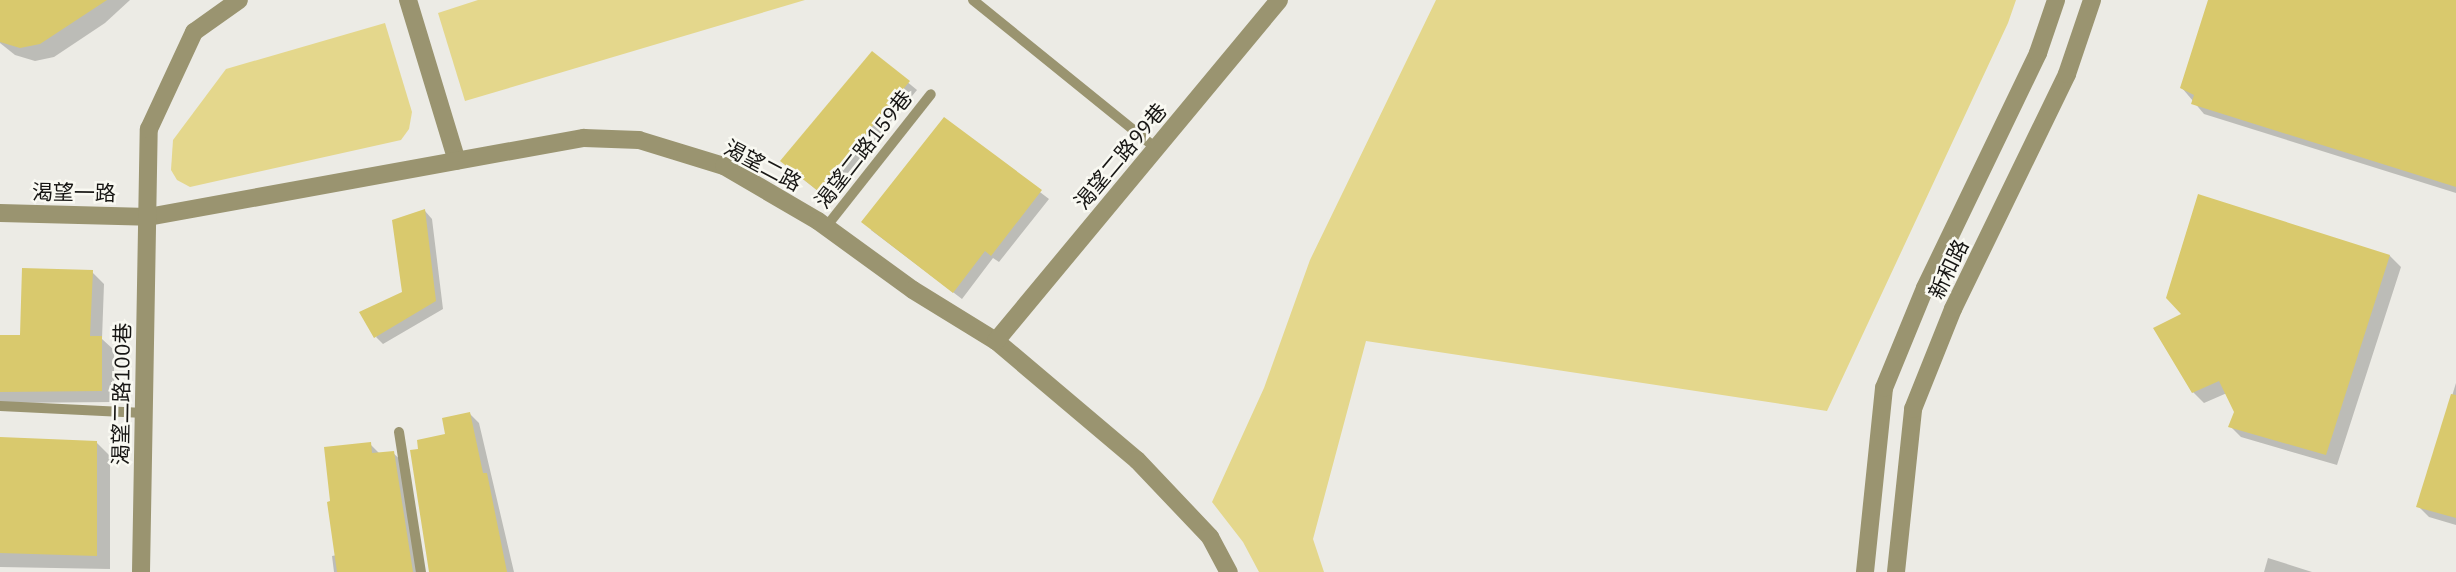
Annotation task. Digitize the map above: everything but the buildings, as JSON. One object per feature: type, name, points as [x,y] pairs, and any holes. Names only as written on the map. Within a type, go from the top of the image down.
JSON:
[{"type":"street","name":"渴望二路100巷","points":[[141,572],[149,129],[194,33],[239,0]]},
{"type":"street","points":[[408,0],[457,161]]},
{"type":"street","name":"渴望二路99巷","points":[[996,341],[1279,0]]},
{"type":"street","name":"新和路","points":[[1865,572],[1884,388],[1925,288],[2038,53],[2056,0]]},
{"type":"street","name":"新和路","points":[[1896,572],[1913,409],[1953,309],[2067,74],[2091,0]]},
{"type":"street","name":"渴望二路","points":[[148,217],[584,138],[639,140],[724,166],[826,227],[913,290],[996,341],[1137,460],[1210,537],[1229,572]]},
{"type":"street","name":"渴望一路","points":[[0,213],[148,217]]},
{"type":"lane","points":[[973,0],[1156,148]]},
{"type":"lane","name":"渴望二路159巷","points":[[826,227],[931,94]]},
{"type":"lane","points":[[0,406],[144,413]]},
{"type":"lane","points":[[399,432],[421,572]]},
{"type":"shaded area","points":[[478,0],[805,0],[465,101],[438,13]]},
{"type":"shaded area","points":[[1436,0],[2016,0],[2008,23],[1827,411],[1366,341],[1313,539],[1324,572],[1259,572],[1243,542],[1212,502],[1264,388],[1310,260]]},
{"type":"shaded area","points":[[385,23],[412,112],[409,129],[401,140],[190,187],[177,180],[171,170],[173,140],[226,69]]}]
